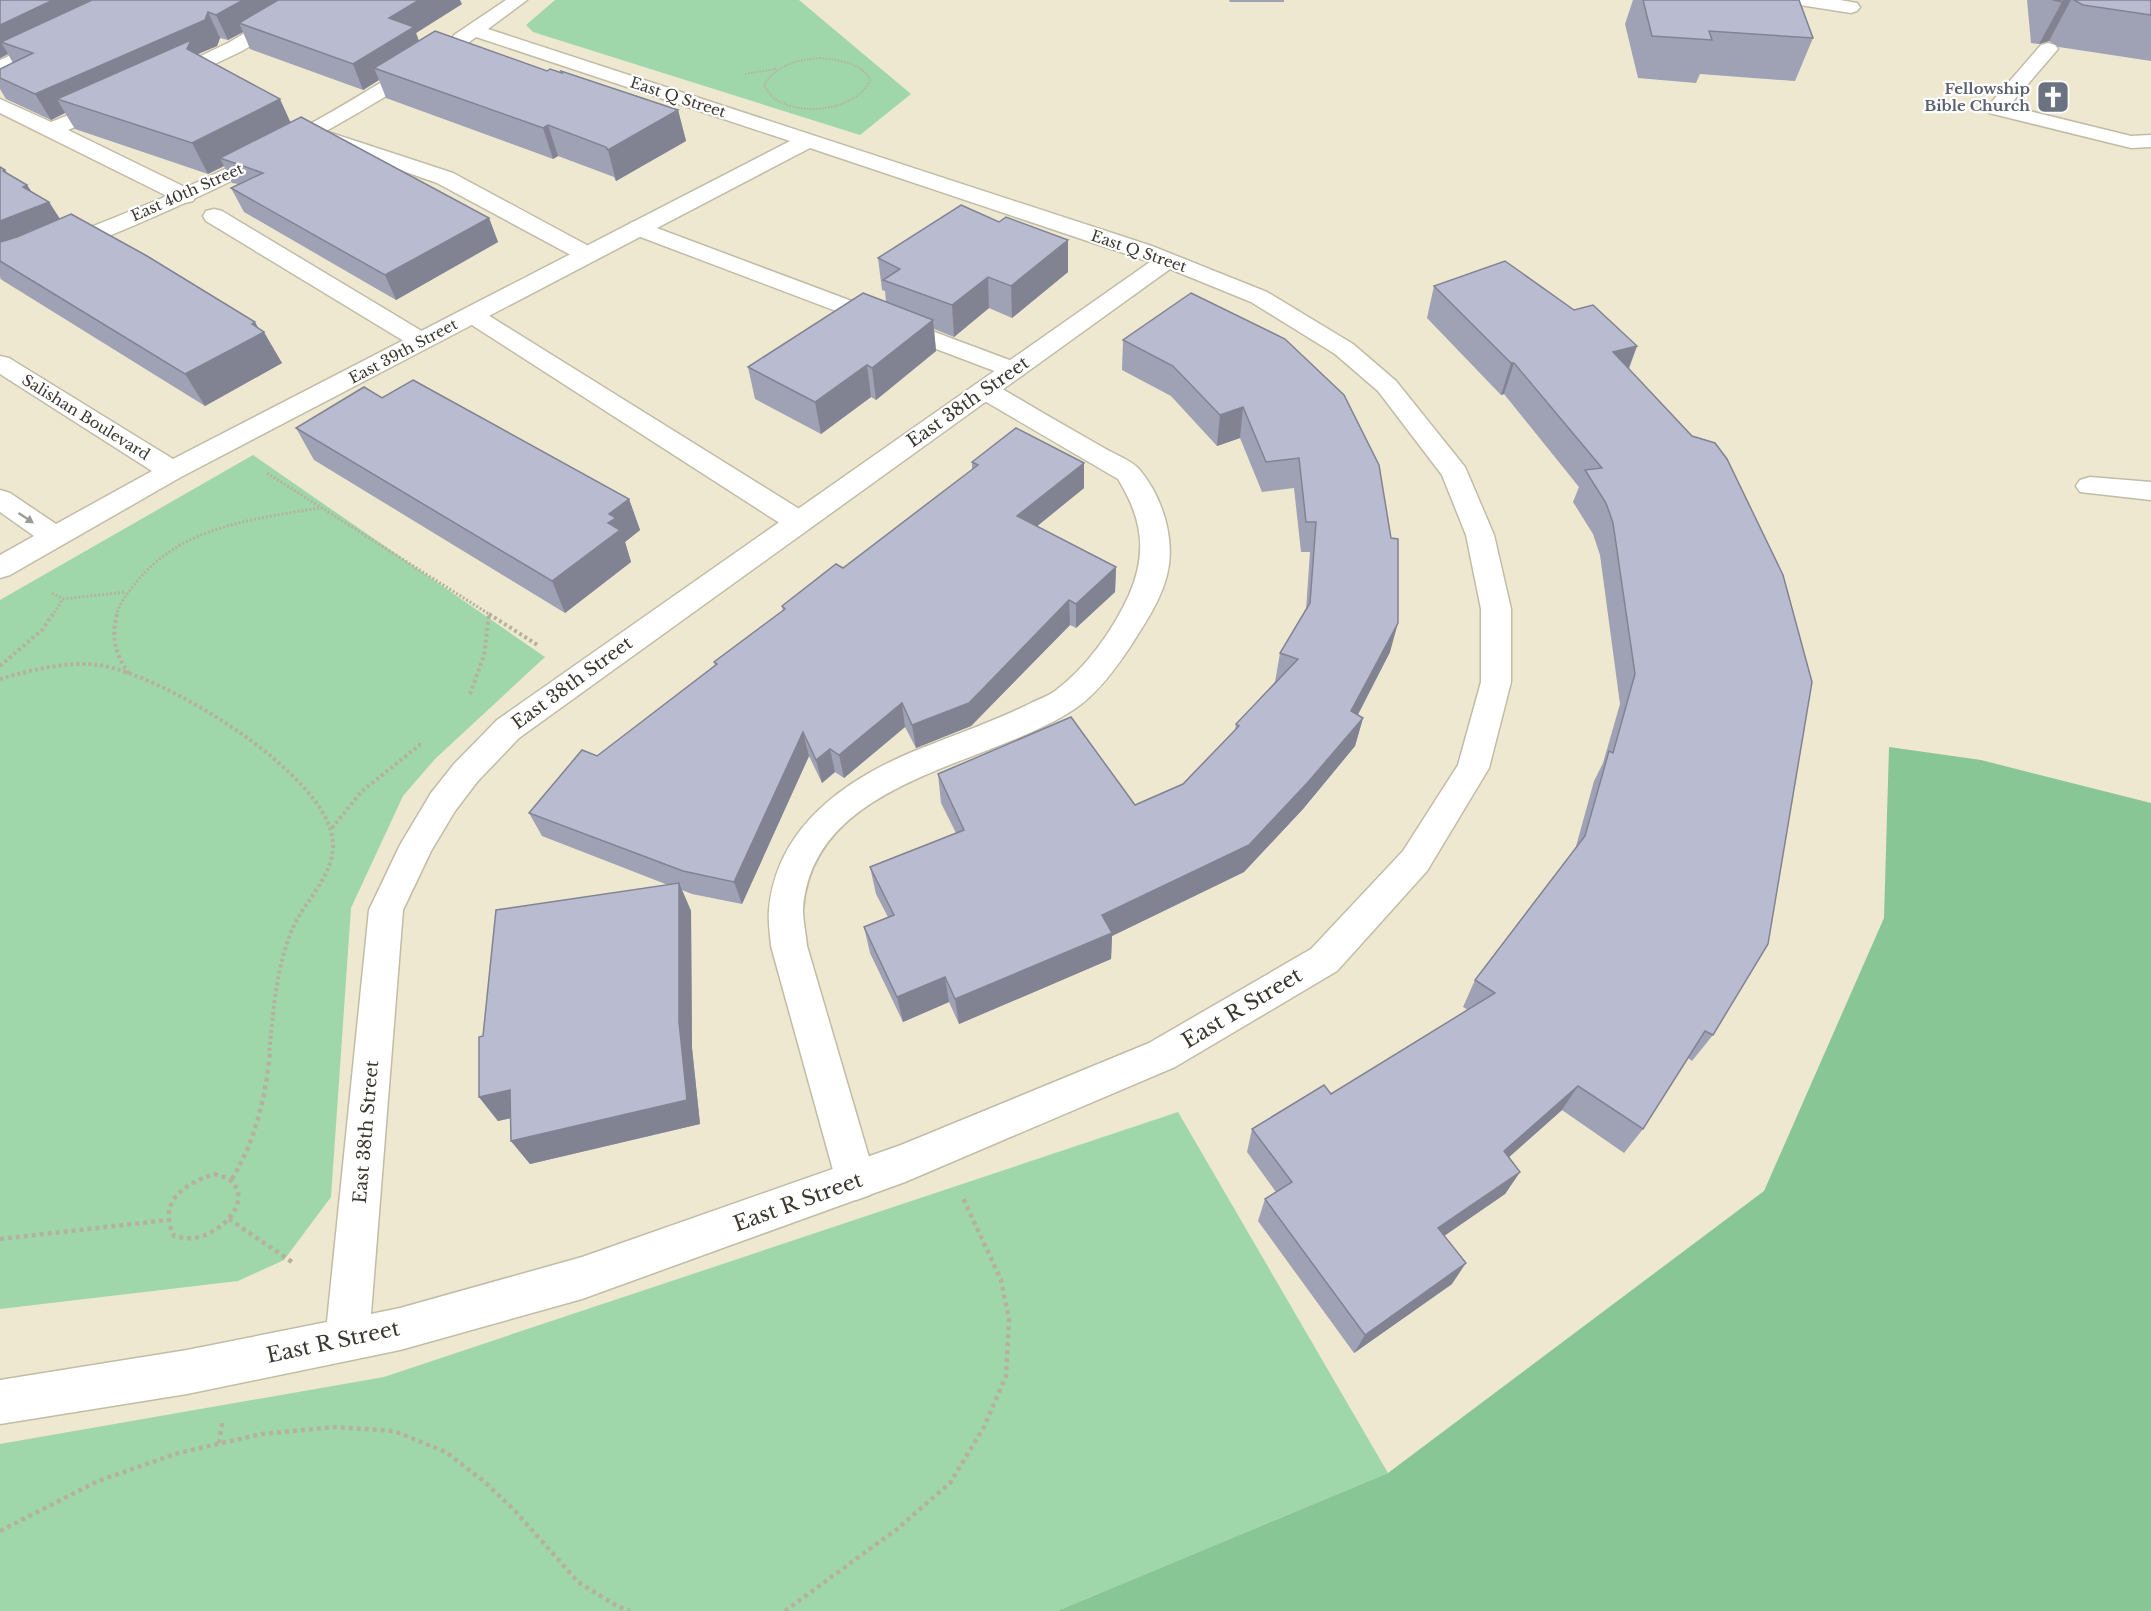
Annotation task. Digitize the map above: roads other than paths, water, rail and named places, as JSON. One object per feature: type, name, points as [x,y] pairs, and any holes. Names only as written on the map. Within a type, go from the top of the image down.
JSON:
[{"type":"street","points":[[155,85],[235,47],[314,0]]},
{"type":"street","name":"East 40th Street","points":[[0,271],[185,196],[312,132],[366,102],[518,0]]},
{"type":"street","points":[[1800,0],[1851,7]]},
{"type":"street","name":"East Q Street","points":[[475,31],[1168,260],[1259,297],[1344,349],[1387,386],[1455,472],[1480,535],[1496,609],[1496,682],[1473,768]]},
{"type":"street","points":[[0,67],[65,37]]},
{"type":"street","points":[[2048,49],[1996,109],[2131,142],[2151,141]]},
{"type":"street","points":[[51,130],[134,94]]},
{"type":"street","points":[[0,105],[185,196]]},
{"type":"street","points":[[312,132],[445,178],[588,255]]},
{"type":"street","name":"East 39th Street","points":[[0,567],[172,471],[808,140]]},
{"type":"street","points":[[214,216],[422,341]]},
{"type":"street","points":[[638,228],[1014,370]]},
{"type":"street","name":"East 38th Street","points":[[347,1340],[386,910],[409,858],[443,801],[478,759],[508,729],[1168,260]]},
{"type":"street","points":[[472,315],[799,522]]},
{"type":"street","name":"Salishan Boulevard","points":[[0,363],[172,471]]},
{"type":"street","points":[[856,1181],[789,946],[786,910],[795,871],[811,838],[848,802],[899,772],[944,752],[1005,730],[1066,699],[1104,662],[1135,615],[1153,574],[1155,535],[1145,500],[1128,472],[985,390]]},
{"type":"street","points":[[2090,486],[2151,491]]},
{"type":"street","points":[[0,500],[53,536]]},
{"type":"street","name":"East R Street","points":[[0,1402],[187,1372],[400,1329],[582,1278],[905,1163],[1162,1055],[1324,960],[1415,861],[1473,768]]},
{"type":"place","name":"Fellowship Bible Church","points":[[2053,97]]}]
